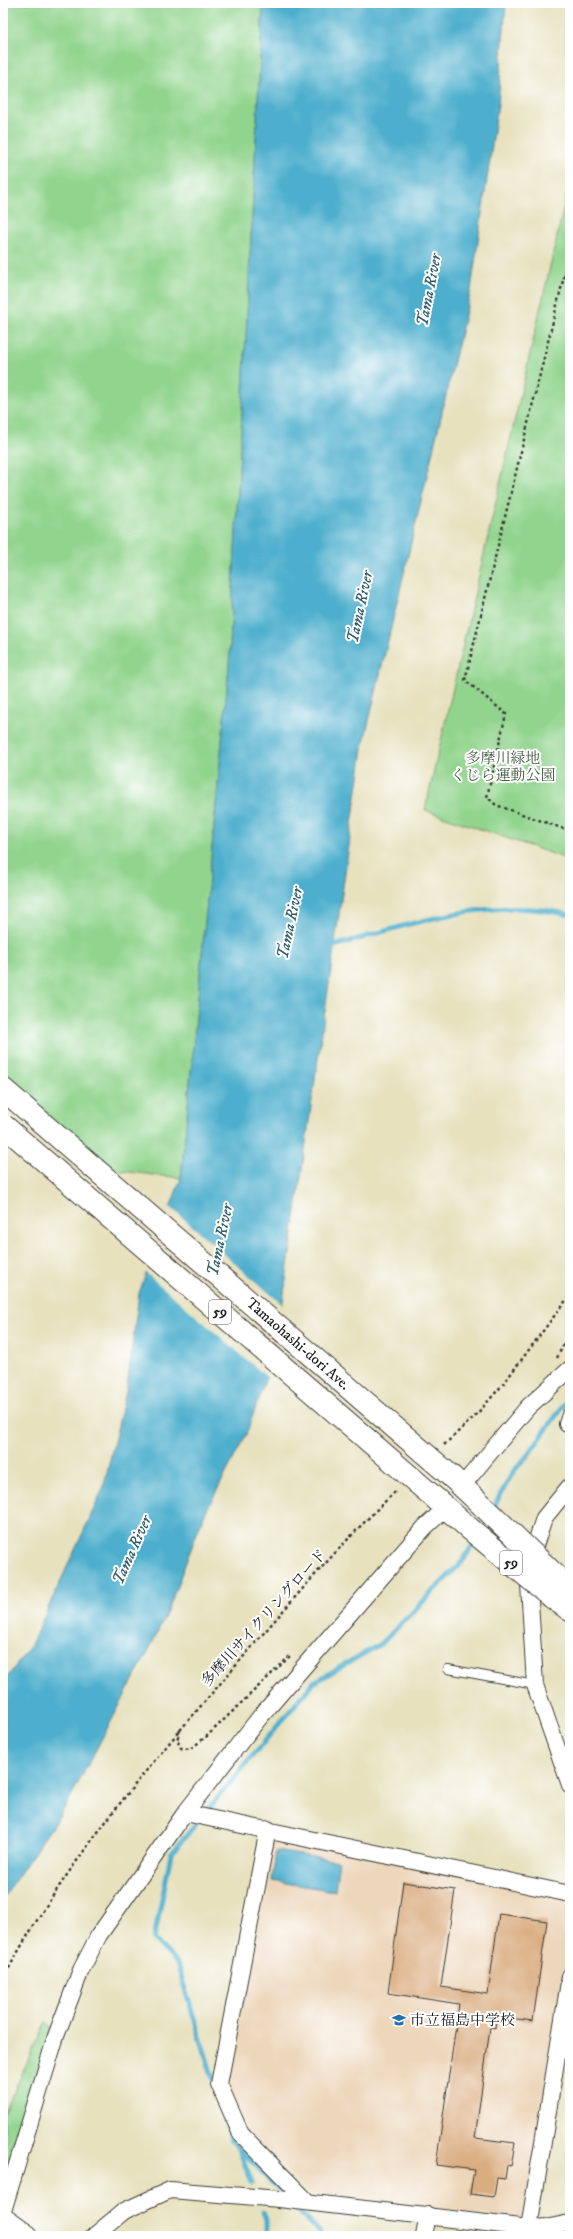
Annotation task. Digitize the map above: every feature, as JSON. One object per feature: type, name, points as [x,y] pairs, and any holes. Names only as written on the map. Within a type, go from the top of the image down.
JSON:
[{"type":"main road","name":"Tamaohashi-dori Ave.","points":[[3,1089],[457,1482],[484,1507],[560,1589],[570,1610]]},
{"type":"main road","name":"Tamaohashi-dori Ave.","points":[[3,1125],[470,1529],[560,1589]]},
{"type":"main road","points":[[3,2219],[27,2236]]},
{"type":"street","points":[[457,1482],[528,1407],[569,1372]]},
{"type":"street","points":[[570,1415],[567,1424],[570,1425]]},
{"type":"street","points":[[570,1486],[544,1518],[528,1567],[535,1685],[570,1785]]},
{"type":"street","points":[[3,2211],[56,2036],[80,1970],[99,1935],[265,1711],[425,1527],[441,1504]]},
{"type":"street","points":[[190,1813],[570,1894]]},
{"type":"street","points":[[268,1829],[219,2084],[241,2134],[303,2201]]},
{"type":"street","points":[[529,2228],[570,1976]]},
{"type":"street","points":[[94,2236],[124,2211],[170,2190],[303,2201],[529,2228],[550,2227],[570,2223]]},
{"type":"street","points":[[424,2236],[428,2215]]},
{"type":"lane","points":[[448,1669],[535,1685]]},
{"type":"path","points":[[570,252],[465,680],[506,714],[487,797],[496,805],[570,831]]},
{"type":"path","points":[[442,1446],[476,1415],[504,1383],[570,1295]]},
{"type":"path","name":"多摩川サイクリングロード","points":[[3,1979],[24,1940],[81,1854],[181,1727],[310,1580],[398,1489]]},
{"type":"path","points":[[181,1727],[177,1740],[181,1748],[190,1748],[206,1737],[291,1655]]},
{"type":"shaded area","name":"市立福島中学校","points":[[279,1840],[570,1898],[570,1953],[522,2219],[309,2193],[249,2132],[229,2087],[269,1844]]},
{"type":"green space","points":[[3,3],[263,3],[229,667],[181,1178],[94,1168],[3,1089]]},
{"type":"green space","name":"多摩川緑地 くじら運動公園","points":[[570,180],[570,860],[425,810]]},
{"type":"green space","points":[[45,2023],[51,2027],[3,2187],[3,2115]]},
{"type":"water","name":"Tama River","points":[[263,3],[506,3],[498,104],[471,290],[364,742],[276,1349],[246,1435],[203,1517],[168,1610],[147,1654],[66,1806],[3,1898],[3,1683],[31,1645],[103,1489],[127,1387],[139,1293],[181,1178],[229,667]]},
{"type":"water","points":[[276,1851],[339,1861],[335,1891],[272,1881]]},
{"type":"pier","points":[[169,1206],[284,1306],[278,1349],[268,1378],[145,1272]]},
{"type":"building","points":[[403,1882],[455,1890],[441,1987],[488,1994],[499,1914],[547,1921],[533,2021],[509,2018],[508,2022],[496,2021],[495,2028],[490,2027],[475,2138],[515,2143],[511,2166],[507,2165],[505,2179],[497,2178],[494,2197],[470,2194],[474,2170],[436,2165],[459,2004],[388,1993]]},
{"type":"waterway","points":[[334,946],[421,921],[480,910],[510,908],[540,910],[570,915]]},
{"type":"waterway","points":[[493,1508],[513,1472],[528,1455],[570,1396]]},
{"type":"waterway","points":[[214,2082],[177,1963],[154,1939],[171,1854],[313,1683],[382,1643],[463,1561],[475,1540]]},
{"type":"waterway","points":[[222,2109],[232,2141],[284,2195]]},
{"type":"waterway","points":[[240,2152],[252,2183]]},
{"type":"waterway","points":[[293,2205],[323,2236]]},
{"type":"waterway","points":[[263,2211],[266,2220],[266,2236]]},
{"type":"place","name":"市立福島中学校","points":[[399,2020]]}]
